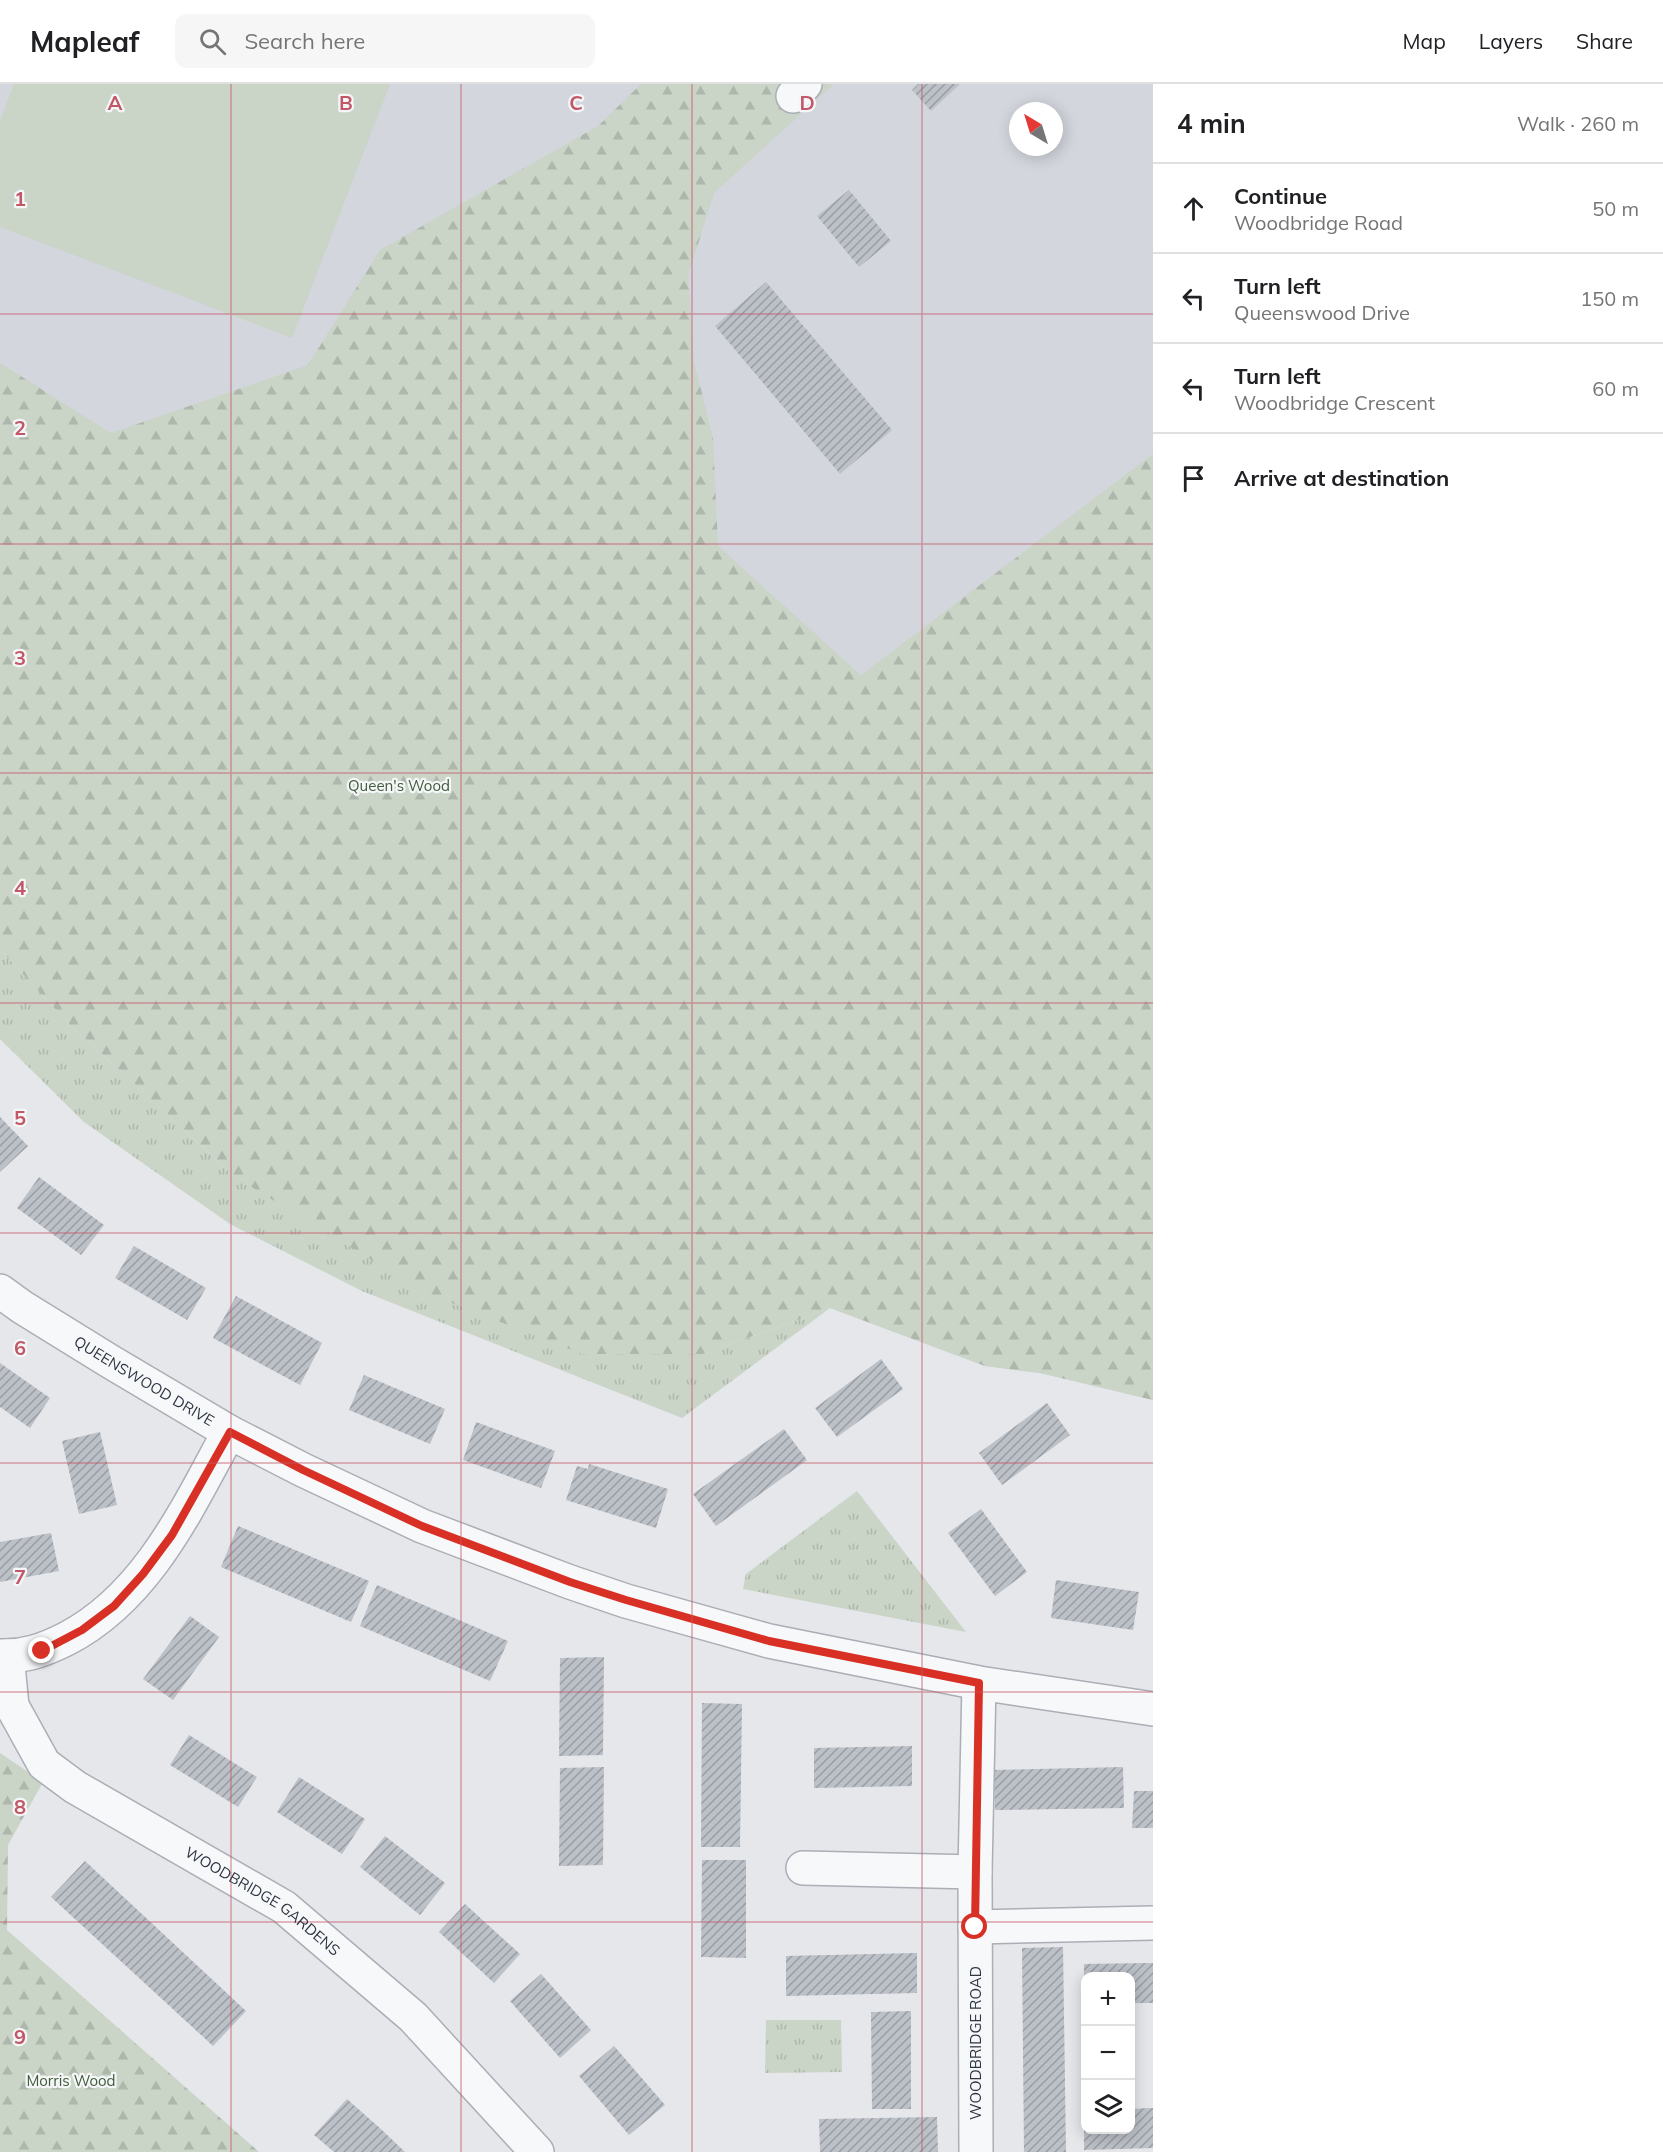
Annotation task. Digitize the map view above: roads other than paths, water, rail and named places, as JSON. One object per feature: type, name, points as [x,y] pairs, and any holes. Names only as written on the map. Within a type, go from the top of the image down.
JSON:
[{"type":"street","name":"QUEENSWOOD DRIVE","points":[[0,1291],[111,1362],[230,1432],[303,1470],[422,1526],[570,1582],[769,1641],[979,1683],[1153,1708]]},
{"type":"street","points":[[3,1656],[42,1651],[82,1630],[114,1606],[143,1574],[172,1535],[230,1432]]},
{"type":"street","name":"WOODBRIDGE GARDENS","points":[[3,1656],[12,1706],[44,1764],[75,1787],[284,1907],[413,2017],[537,2152]]},
{"type":"street","name":"WOODBRIDGE ROAD","points":[[976,2152],[975,1872],[979,1683]]},
{"type":"street","points":[[802,1868],[975,1872]]},
{"type":"street","points":[[975,1927],[1153,1923]]},
{"type":"park label","name":"Queen's Wood","points":[[399,786]]},
{"type":"park label","name":"Morris Wood","points":[[71,2081]]}]
